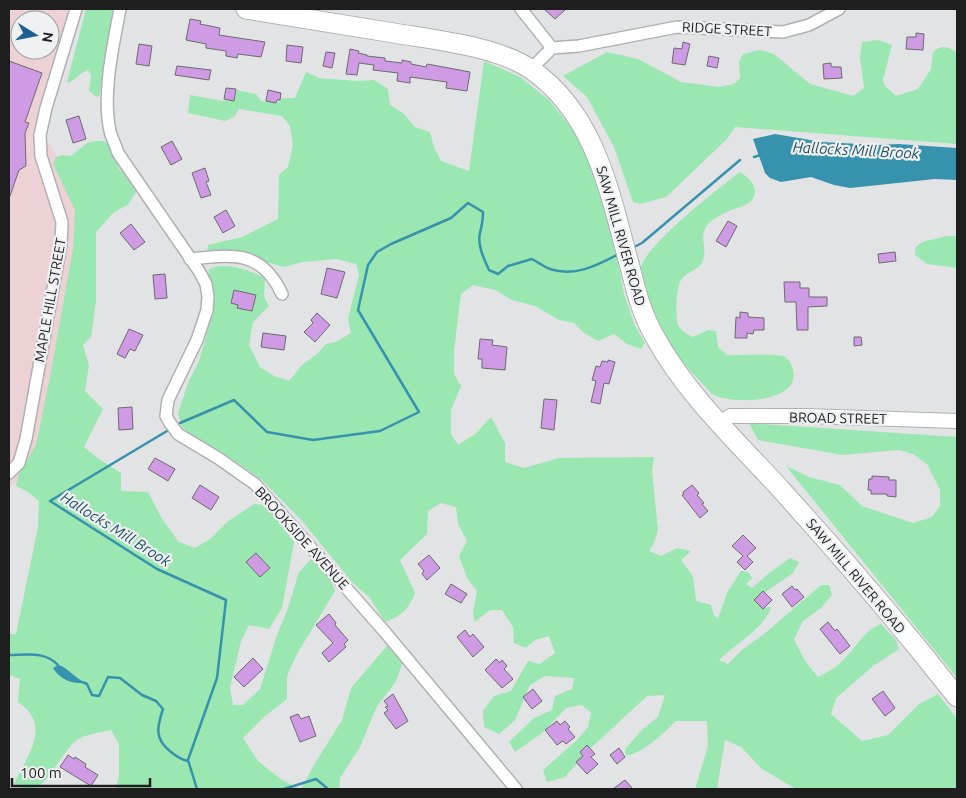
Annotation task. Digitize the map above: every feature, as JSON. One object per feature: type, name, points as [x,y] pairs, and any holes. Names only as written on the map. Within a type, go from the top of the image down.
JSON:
[{"type":"highway","name":"SAW MILL RIVER ROAD","points":[[246,9],[443,41],[497,54],[530,69],[550,85],[571,108],[586,130],[606,177],[638,298],[662,351],[681,378],[720,424],[823,536],[957,697]]},
{"type":"street","name":"MAPLE HILL STREET","points":[[9,473],[19,463],[26,439],[62,244],[62,222],[41,156],[40,135],[46,108],[76,9]]},
{"type":"street","name":"BROOKSIDE AVENUE","points":[[120,9],[109,72],[108,109],[110,131],[118,153],[171,228],[206,284],[208,297],[207,310],[197,340],[168,400],[166,416],[178,434],[218,458],[255,484],[379,624],[516,789]]},
{"type":"street","points":[[521,9],[552,48],[530,69]]},
{"type":"street","name":"RIDGE STREET","points":[[552,48],[579,46],[676,27],[783,32],[809,25],[839,9]]},
{"type":"street","points":[[190,259],[229,255],[252,260],[267,270],[275,279],[282,294]]},
{"type":"street","name":"BROAD STREET","points":[[720,424],[730,416],[957,420]]},
{"type":"shaded area","points":[[9,9],[75,9],[42,133],[67,173],[80,203],[77,253],[37,458],[18,481],[9,487]]},
{"type":"green space","points":[[86,9],[113,9],[99,96],[97,97],[89,91],[91,75],[88,70],[71,82],[67,82]]},
{"type":"green space","points":[[878,40],[892,45],[883,80],[885,86],[896,96],[918,89],[931,69],[933,52],[936,49],[945,47],[957,52],[957,144],[735,127],[727,139],[666,197],[640,204],[633,202],[614,147],[587,97],[563,76],[607,52],[638,59],[681,82],[719,87],[734,84],[740,78],[739,62],[743,54],[759,50],[774,54],[810,84],[853,96],[864,88],[860,57],[862,42]]},
{"type":"green space","points":[[484,61],[520,77],[549,100],[577,135],[593,165],[618,261],[624,294],[635,326],[645,343],[641,349],[627,344],[614,334],[598,341],[584,333],[574,323],[559,320],[535,306],[512,300],[495,290],[473,285],[461,294],[454,351],[454,374],[461,386],[451,410],[451,434],[458,445],[475,434],[491,417],[505,443],[505,462],[524,468],[559,458],[654,457],[652,471],[658,530],[649,551],[661,556],[677,548],[691,551],[681,560],[693,576],[696,601],[711,605],[714,615],[718,619],[727,593],[741,571],[748,572],[752,578],[746,584],[752,588],[790,558],[799,562],[793,573],[764,593],[756,603],[762,608],[771,607],[763,621],[719,660],[728,664],[742,650],[764,634],[821,585],[829,585],[832,595],[821,608],[803,621],[794,639],[805,661],[818,677],[838,664],[869,631],[881,624],[896,640],[899,649],[873,666],[836,698],[831,714],[862,741],[888,735],[919,704],[938,694],[957,719],[957,789],[796,789],[762,769],[741,747],[725,740],[717,789],[695,789],[708,746],[707,721],[676,721],[647,746],[626,756],[625,749],[643,729],[658,717],[665,695],[647,696],[591,748],[565,777],[547,782],[543,770],[576,741],[588,727],[591,712],[581,705],[566,708],[542,733],[515,752],[509,742],[534,718],[552,710],[555,696],[572,689],[574,678],[545,676],[530,685],[515,720],[499,734],[484,727],[483,711],[494,696],[511,691],[528,661],[540,664],[555,653],[549,636],[535,640],[526,648],[514,643],[513,627],[502,610],[490,610],[475,622],[473,613],[477,591],[467,578],[459,556],[467,541],[458,524],[456,507],[441,503],[428,511],[427,534],[400,560],[415,593],[404,611],[385,622],[370,598],[352,582],[303,522],[262,480],[232,459],[192,436],[182,427],[178,413],[188,383],[199,361],[213,312],[213,289],[208,277],[209,269],[230,266],[265,279],[264,296],[269,306],[253,322],[249,345],[260,367],[274,376],[289,381],[302,365],[317,354],[326,344],[336,342],[351,333],[348,319],[359,275],[356,264],[336,259],[303,262],[283,267],[231,251],[207,253],[208,245],[242,237],[278,219],[279,175],[288,167],[293,145],[290,126],[282,116],[239,109],[234,117],[225,121],[188,113],[190,95],[222,101],[234,100],[237,90],[256,94],[261,101],[277,103],[283,98],[295,98],[306,72],[319,78],[357,81],[374,80],[388,89],[390,105],[404,114],[415,127],[430,132],[434,147],[441,161],[469,171]]},
{"type":"green space","points":[[104,141],[108,145],[119,169],[129,179],[136,192],[128,205],[114,212],[96,232],[96,301],[91,337],[83,345],[89,365],[85,391],[103,409],[84,447],[121,473],[121,491],[148,492],[162,519],[179,542],[195,548],[210,539],[227,522],[254,504],[266,505],[294,542],[282,608],[269,629],[249,625],[241,641],[230,688],[233,705],[243,705],[260,689],[299,572],[314,556],[328,573],[335,591],[297,654],[287,676],[287,699],[264,717],[243,738],[258,761],[282,780],[300,789],[116,789],[119,776],[119,744],[111,730],[88,735],[77,740],[71,745],[50,775],[38,786],[27,789],[14,784],[30,752],[36,731],[34,721],[28,711],[18,702],[20,679],[9,675],[9,634],[16,634],[38,527],[39,501],[28,492],[16,486],[19,474],[36,445],[73,249],[75,210],[53,164],[56,157],[62,155],[71,156],[87,143]]},
{"type":"green space","points":[[740,172],[753,185],[755,189],[754,196],[747,204],[721,215],[709,223],[703,237],[703,260],[679,284],[676,316],[678,325],[684,332],[693,337],[708,330],[716,331],[718,347],[727,355],[774,355],[788,359],[793,369],[793,381],[787,389],[763,399],[734,400],[712,394],[670,349],[651,313],[641,268],[645,258],[668,232]]},
{"type":"green space","points":[[947,236],[957,236],[957,268],[927,264],[915,255],[916,247],[922,242]]},
{"type":"green space","points":[[749,423],[957,437],[957,678],[786,466],[809,477],[840,485],[862,506],[913,523],[932,517],[940,506],[940,490],[927,464],[913,454],[899,450],[842,455],[758,440]]},
{"type":"green space","points":[[387,646],[403,662],[395,683],[377,706],[360,747],[340,778],[339,789],[301,789],[342,720],[351,688]]},
{"type":"water","points":[[775,134],[822,142],[957,148],[957,180],[935,179],[850,188],[811,177],[781,182],[770,178],[765,173],[753,139]]},
{"type":"water","points":[[58,665],[67,669],[82,683],[69,681],[55,672],[53,668]]},
{"type":"building","points":[[544,9],[566,9],[555,19]]},
{"type":"building","points":[[190,19],[201,21],[200,24],[220,28],[219,35],[265,42],[261,57],[238,54],[237,58],[226,56],[226,51],[206,48],[206,44],[186,40]]},
{"type":"building","points":[[916,33],[924,34],[923,50],[906,49],[907,37],[916,37]]},
{"type":"building","points":[[683,42],[690,44],[685,65],[672,63],[674,48],[682,49]]},
{"type":"building","points":[[139,44],[152,46],[149,66],[136,64]]},
{"type":"building","points":[[287,45],[303,47],[301,63],[286,61]]},
{"type":"building","points":[[350,49],[359,51],[358,53],[367,56],[385,58],[385,61],[402,63],[402,60],[426,67],[427,64],[470,72],[467,91],[446,88],[447,82],[410,77],[410,83],[397,81],[398,73],[373,70],[374,65],[359,63],[357,75],[346,74]]},
{"type":"building","points":[[326,52],[335,53],[332,68],[323,66]]},
{"type":"building","points":[[709,56],[719,58],[717,68],[707,66]]},
{"type":"building","points":[[9,61],[42,73],[25,122],[29,123],[25,133],[26,166],[19,170],[10,196],[9,196]]},
{"type":"building","points":[[831,63],[833,67],[841,67],[842,78],[824,79],[823,64]]},
{"type":"building","points":[[177,66],[211,70],[209,80],[175,75]]},
{"type":"building","points":[[226,88],[236,89],[234,101],[224,99]]},
{"type":"building","points":[[268,90],[281,93],[280,100],[277,100],[276,103],[266,101]]},
{"type":"building","points":[[79,116],[86,139],[73,143],[66,120]]},
{"type":"building","points":[[172,141],[182,159],[171,165],[161,147]]},
{"type":"building","points":[[205,168],[209,181],[206,182],[211,195],[201,198],[192,173]]},
{"type":"building","points":[[226,210],[235,226],[223,233],[214,217]]},
{"type":"building","points":[[728,221],[737,226],[726,247],[716,241]]},
{"type":"building","points":[[131,224],[145,242],[134,250],[120,233]]},
{"type":"building","points":[[895,252],[896,261],[879,263],[878,254]]},
{"type":"building","points":[[327,268],[345,272],[337,298],[321,294]]},
{"type":"building","points":[[165,274],[167,298],[155,299],[153,275]]},
{"type":"building","points":[[784,282],[800,282],[800,288],[809,288],[809,297],[827,297],[827,306],[808,307],[808,330],[797,330],[796,302],[785,302]]},
{"type":"building","points":[[234,290],[256,295],[252,311],[237,308],[238,305],[231,303]]},
{"type":"building","points":[[740,312],[748,313],[748,317],[764,318],[764,330],[754,330],[753,334],[747,333],[747,338],[735,338],[736,317],[740,318]]},
{"type":"building","points":[[317,313],[330,325],[315,342],[304,332],[313,323],[311,320]]},
{"type":"building","points":[[129,329],[143,335],[135,351],[130,349],[125,358],[117,354]]},
{"type":"building","points":[[263,333],[286,336],[284,350],[261,347]]},
{"type":"building","points":[[854,337],[861,337],[862,345],[854,346]]},
{"type":"building","points":[[480,339],[493,340],[492,345],[507,347],[505,370],[482,368],[482,359],[478,359]]},
{"type":"building","points":[[608,360],[615,362],[609,384],[604,383],[600,404],[591,402],[596,381],[592,380],[596,366],[600,367],[602,361],[608,362]]},
{"type":"building","points":[[544,399],[557,400],[554,430],[541,428]]},
{"type":"building","points":[[132,407],[133,429],[119,430],[118,408]]},
{"type":"building","points":[[155,458],[175,469],[168,481],[148,469]]},
{"type":"building","points":[[872,476],[889,477],[889,480],[896,480],[896,497],[887,496],[887,494],[871,494],[871,490],[868,490],[869,479],[872,479]]},
{"type":"building","points":[[200,485],[219,497],[211,510],[192,498]]},
{"type":"building","points":[[692,485],[699,493],[697,495],[708,511],[700,518],[682,495]]},
{"type":"building","points":[[743,535],[756,548],[747,556],[753,562],[745,570],[737,562],[743,556],[732,546]]},
{"type":"building","points":[[256,553],[270,568],[260,577],[246,562]]},
{"type":"building","points":[[429,555],[440,568],[427,580],[422,574],[424,571],[418,564]]},
{"type":"building","points":[[451,584],[467,594],[461,603],[445,594]]},
{"type":"building","points":[[792,586],[804,597],[792,607],[782,594]]},
{"type":"building","points":[[763,591],[772,600],[763,609],[754,600]]},
{"type":"building","points":[[329,614],[336,623],[335,625],[348,640],[344,644],[346,647],[329,662],[322,653],[333,643],[316,625]]},
{"type":"building","points":[[828,622],[835,631],[837,629],[850,646],[840,654],[820,629]]},
{"type":"building","points":[[465,630],[470,637],[473,634],[484,647],[473,657],[457,637]]},
{"type":"building","points":[[253,658],[263,669],[244,687],[234,677]]},
{"type":"building","points":[[496,659],[500,663],[502,660],[507,666],[504,669],[513,679],[502,688],[485,670]]},
{"type":"building","points":[[533,689],[542,701],[532,709],[523,697]]},
{"type":"building","points":[[883,691],[895,708],[885,716],[872,699]]},
{"type":"building","points":[[393,694],[408,721],[396,729],[384,713],[388,710],[385,707],[388,706],[384,701]]},
{"type":"building","points":[[298,714],[301,719],[309,716],[316,736],[300,742],[290,717]]},
{"type":"building","points":[[557,721],[560,725],[565,721],[570,727],[568,729],[575,737],[566,744],[563,741],[557,745],[545,730]]},
{"type":"building","points":[[587,745],[595,754],[591,757],[598,764],[587,774],[576,762],[583,756],[580,752]]},
{"type":"building","points":[[619,748],[625,757],[617,764],[610,755]]},
{"type":"building","points":[[68,755],[86,764],[85,767],[98,775],[91,786],[60,767]]},
{"type":"building","points":[[625,780],[633,789],[613,789]]},
{"type":"waterway","name":"Hallocks Mill Brook","points":[[754,157],[761,155]]},
{"type":"waterway","name":"Hallocks Mill Brook","points":[[634,247],[642,243],[740,160]]},
{"type":"waterway","name":"Hallocks Mill Brook","points":[[180,423],[234,400],[267,432],[313,440],[380,431],[419,412],[358,310],[368,265],[377,252],[451,218],[468,203],[483,212],[479,238],[480,247],[489,270],[498,274],[508,266],[532,259],[550,269],[568,272],[585,269],[617,255]]},
{"type":"waterway","name":"Hallocks Mill Brook","points":[[167,431],[50,501],[157,569],[226,600],[217,678],[188,760],[197,789]]},
{"type":"waterway","points":[[9,655],[29,654],[42,656],[58,665]]},
{"type":"waterway","points":[[82,682],[87,684],[92,695],[99,696],[108,677],[120,678],[142,695],[156,701],[163,709],[158,727],[159,737],[166,747],[183,760],[188,761]]},
{"type":"waterway","name":"Hallocks Mill Brook","points":[[284,789],[316,779],[328,789]]}]
